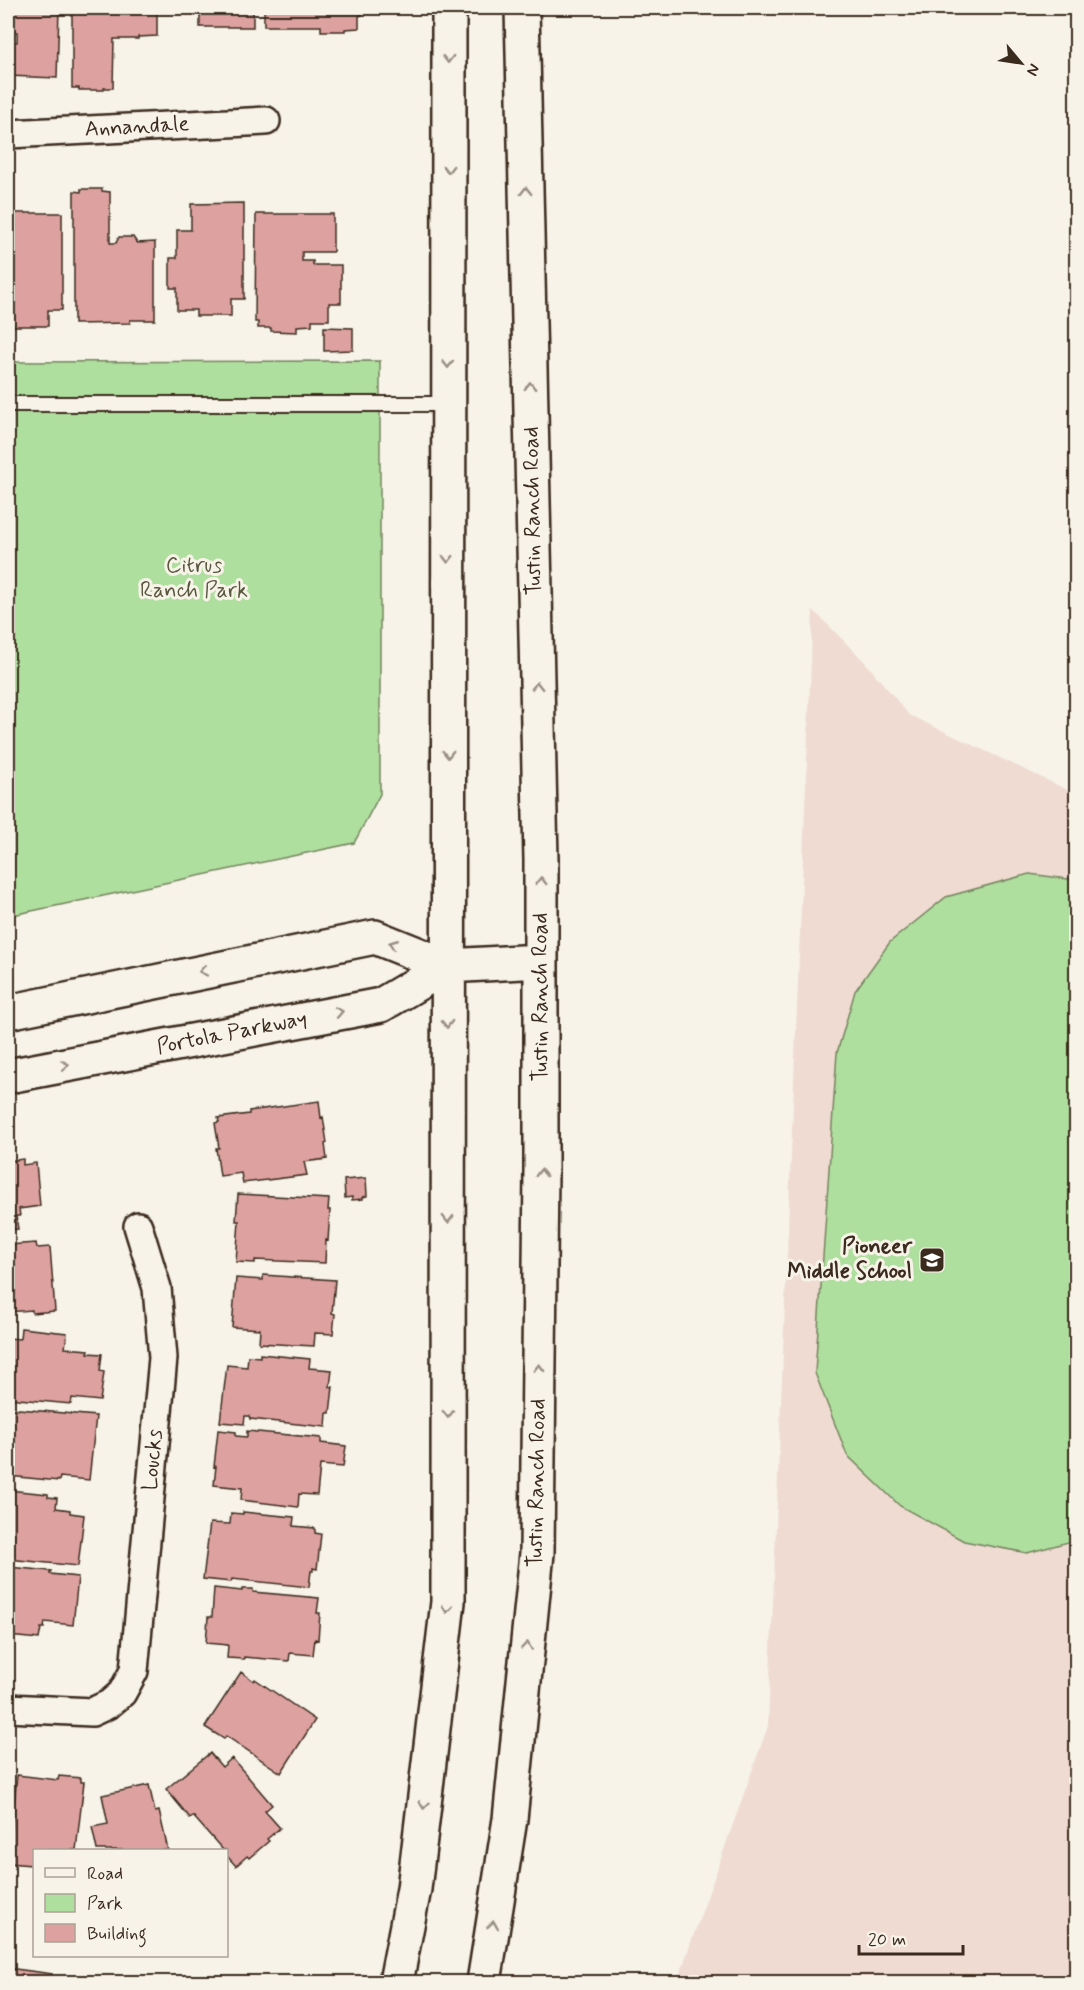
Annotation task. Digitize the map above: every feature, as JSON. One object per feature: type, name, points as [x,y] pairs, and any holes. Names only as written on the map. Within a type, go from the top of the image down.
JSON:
[{"type":"main road","points":[[396,1983],[414,1889],[448,1602],[449,8]]},
{"type":"main road","name":"Tustin Ranch Road","points":[[483,1983],[510,1819],[537,1553],[542,1170],[541,849],[522,8]]},
{"type":"main road","name":"Portola Parkway","points":[[8,1012],[375,937],[447,966],[541,961]]},
{"type":"main road","name":"Portola Parkway","points":[[8,1076],[381,1005],[447,966]]},
{"type":"street","name":"Annandale","points":[[8,134],[266,121]]},
{"type":"street","name":"Loucks","points":[[8,1708],[92,1712],[109,1704],[122,1693],[134,1671],[162,1358],[157,1288],[138,1226]]},
{"type":"lane","points":[[8,404],[448,404]]},
{"type":"shaded area","name":"Pioneer Middle School","points":[[813,610],[865,662],[909,715],[1076,794],[1076,1982],[677,1982],[768,1726]]},
{"type":"green space","name":"Citrus Ranch Park","points":[[380,361],[380,794],[354,843],[8,916],[8,362]]},
{"type":"green space","points":[[1029,874],[1076,880],[1076,1540],[1027,1553],[964,1541],[900,1506],[847,1455],[815,1373],[837,1053],[855,991],[890,942],[946,897]]},
{"type":"building","points":[[8,8],[59,8],[57,78],[8,76],[8,41],[17,42],[17,32],[8,32]]},
{"type":"building","points":[[72,8],[157,8],[157,36],[114,39],[113,88],[79,90],[79,88],[72,88]]},
{"type":"building","points":[[200,8],[253,8],[253,27],[200,27]]},
{"type":"building","points":[[264,8],[362,8],[362,15],[359,16],[359,28],[345,29],[345,31],[321,31],[321,26],[264,26]]},
{"type":"building","points":[[81,189],[102,189],[102,191],[110,192],[110,243],[116,243],[119,237],[133,237],[137,243],[155,242],[155,320],[74,324],[74,191],[81,192]]},
{"type":"building","points":[[244,203],[244,299],[231,299],[231,316],[196,316],[196,310],[177,310],[177,288],[170,288],[170,258],[177,258],[177,230],[191,230],[191,204]]},
{"type":"building","points":[[8,213],[62,213],[62,310],[48,310],[48,326],[11,326],[11,321],[8,321]]},
{"type":"building","points":[[256,214],[333,214],[333,252],[302,252],[302,261],[313,261],[313,265],[341,265],[341,303],[329,303],[329,320],[312,320],[312,325],[297,326],[297,332],[258,328],[258,322],[255,322]]},
{"type":"building","points":[[324,327],[353,328],[353,350],[324,351]]},
{"type":"building","points":[[319,1101],[327,1143],[325,1144],[327,1159],[304,1162],[307,1175],[243,1183],[241,1173],[220,1176],[215,1123],[219,1122],[218,1118]]},
{"type":"building","points":[[23,1159],[23,1165],[36,1163],[40,1206],[19,1209],[20,1216],[16,1216],[18,1229],[8,1230],[8,1161]]},
{"type":"building","points":[[366,1178],[367,1196],[363,1199],[352,1200],[352,1197],[345,1198],[344,1180]]},
{"type":"building","points":[[238,1194],[329,1199],[325,1263],[255,1260],[255,1263],[236,1262]]},
{"type":"building","points":[[36,1243],[37,1248],[50,1247],[55,1311],[8,1312],[8,1245]]},
{"type":"building","points":[[263,1275],[335,1280],[333,1334],[315,1333],[314,1346],[259,1343],[260,1329],[232,1327],[236,1278],[263,1280]]},
{"type":"building","points":[[21,1328],[67,1333],[65,1348],[89,1350],[88,1353],[102,1354],[100,1371],[104,1372],[100,1401],[72,1398],[71,1404],[8,1398],[8,1338],[20,1339]]},
{"type":"building","points":[[260,1354],[310,1359],[309,1368],[332,1370],[330,1387],[333,1387],[326,1427],[250,1419],[249,1416],[245,1416],[244,1424],[220,1422],[227,1365],[247,1367],[248,1356],[260,1357]]},
{"type":"building","points":[[8,1408],[96,1416],[89,1480],[60,1477],[59,1481],[8,1476]]},
{"type":"building","points":[[218,1430],[236,1432],[236,1436],[247,1437],[247,1431],[321,1438],[321,1443],[346,1446],[343,1467],[320,1465],[317,1495],[299,1494],[298,1507],[241,1500],[242,1488],[214,1485]]},
{"type":"building","points":[[8,1490],[48,1494],[48,1497],[57,1498],[56,1508],[84,1515],[78,1566],[8,1559]]},
{"type":"building","points":[[243,1512],[294,1517],[293,1526],[315,1528],[315,1533],[321,1534],[317,1569],[313,1568],[311,1571],[309,1587],[232,1579],[231,1582],[203,1579],[210,1523],[230,1524],[231,1513],[243,1514]]},
{"type":"building","points":[[8,1567],[51,1571],[50,1574],[78,1577],[73,1625],[45,1622],[39,1639],[8,1636]]},
{"type":"building","points":[[214,1588],[242,1591],[242,1589],[253,1589],[253,1592],[319,1598],[318,1640],[315,1639],[313,1655],[290,1653],[289,1661],[244,1657],[244,1659],[227,1658],[228,1645],[206,1643],[208,1617],[212,1617]]},
{"type":"building","points":[[241,1672],[315,1720],[281,1773],[226,1736],[224,1739],[205,1727]]},
{"type":"building","points":[[210,1753],[222,1767],[232,1758],[272,1805],[265,1811],[280,1828],[267,1839],[269,1841],[236,1866],[228,1857],[228,1849],[222,1849],[193,1816],[190,1818],[166,1789]]},
{"type":"building","points":[[17,1775],[58,1780],[59,1776],[81,1778],[81,1782],[84,1782],[76,1849],[33,1849],[33,1866],[8,1863]]},
{"type":"building","points":[[149,1785],[155,1812],[159,1811],[168,1849],[97,1849],[92,1827],[108,1824],[102,1795]]},
{"type":"building","points":[[8,1968],[52,1974],[50,1982],[8,1982]]},
{"type":"building","points":[[93,1977],[102,1982],[89,1982]]},
{"type":"place","name":"Pioneer Middle School","points":[[932,1260]]}]
